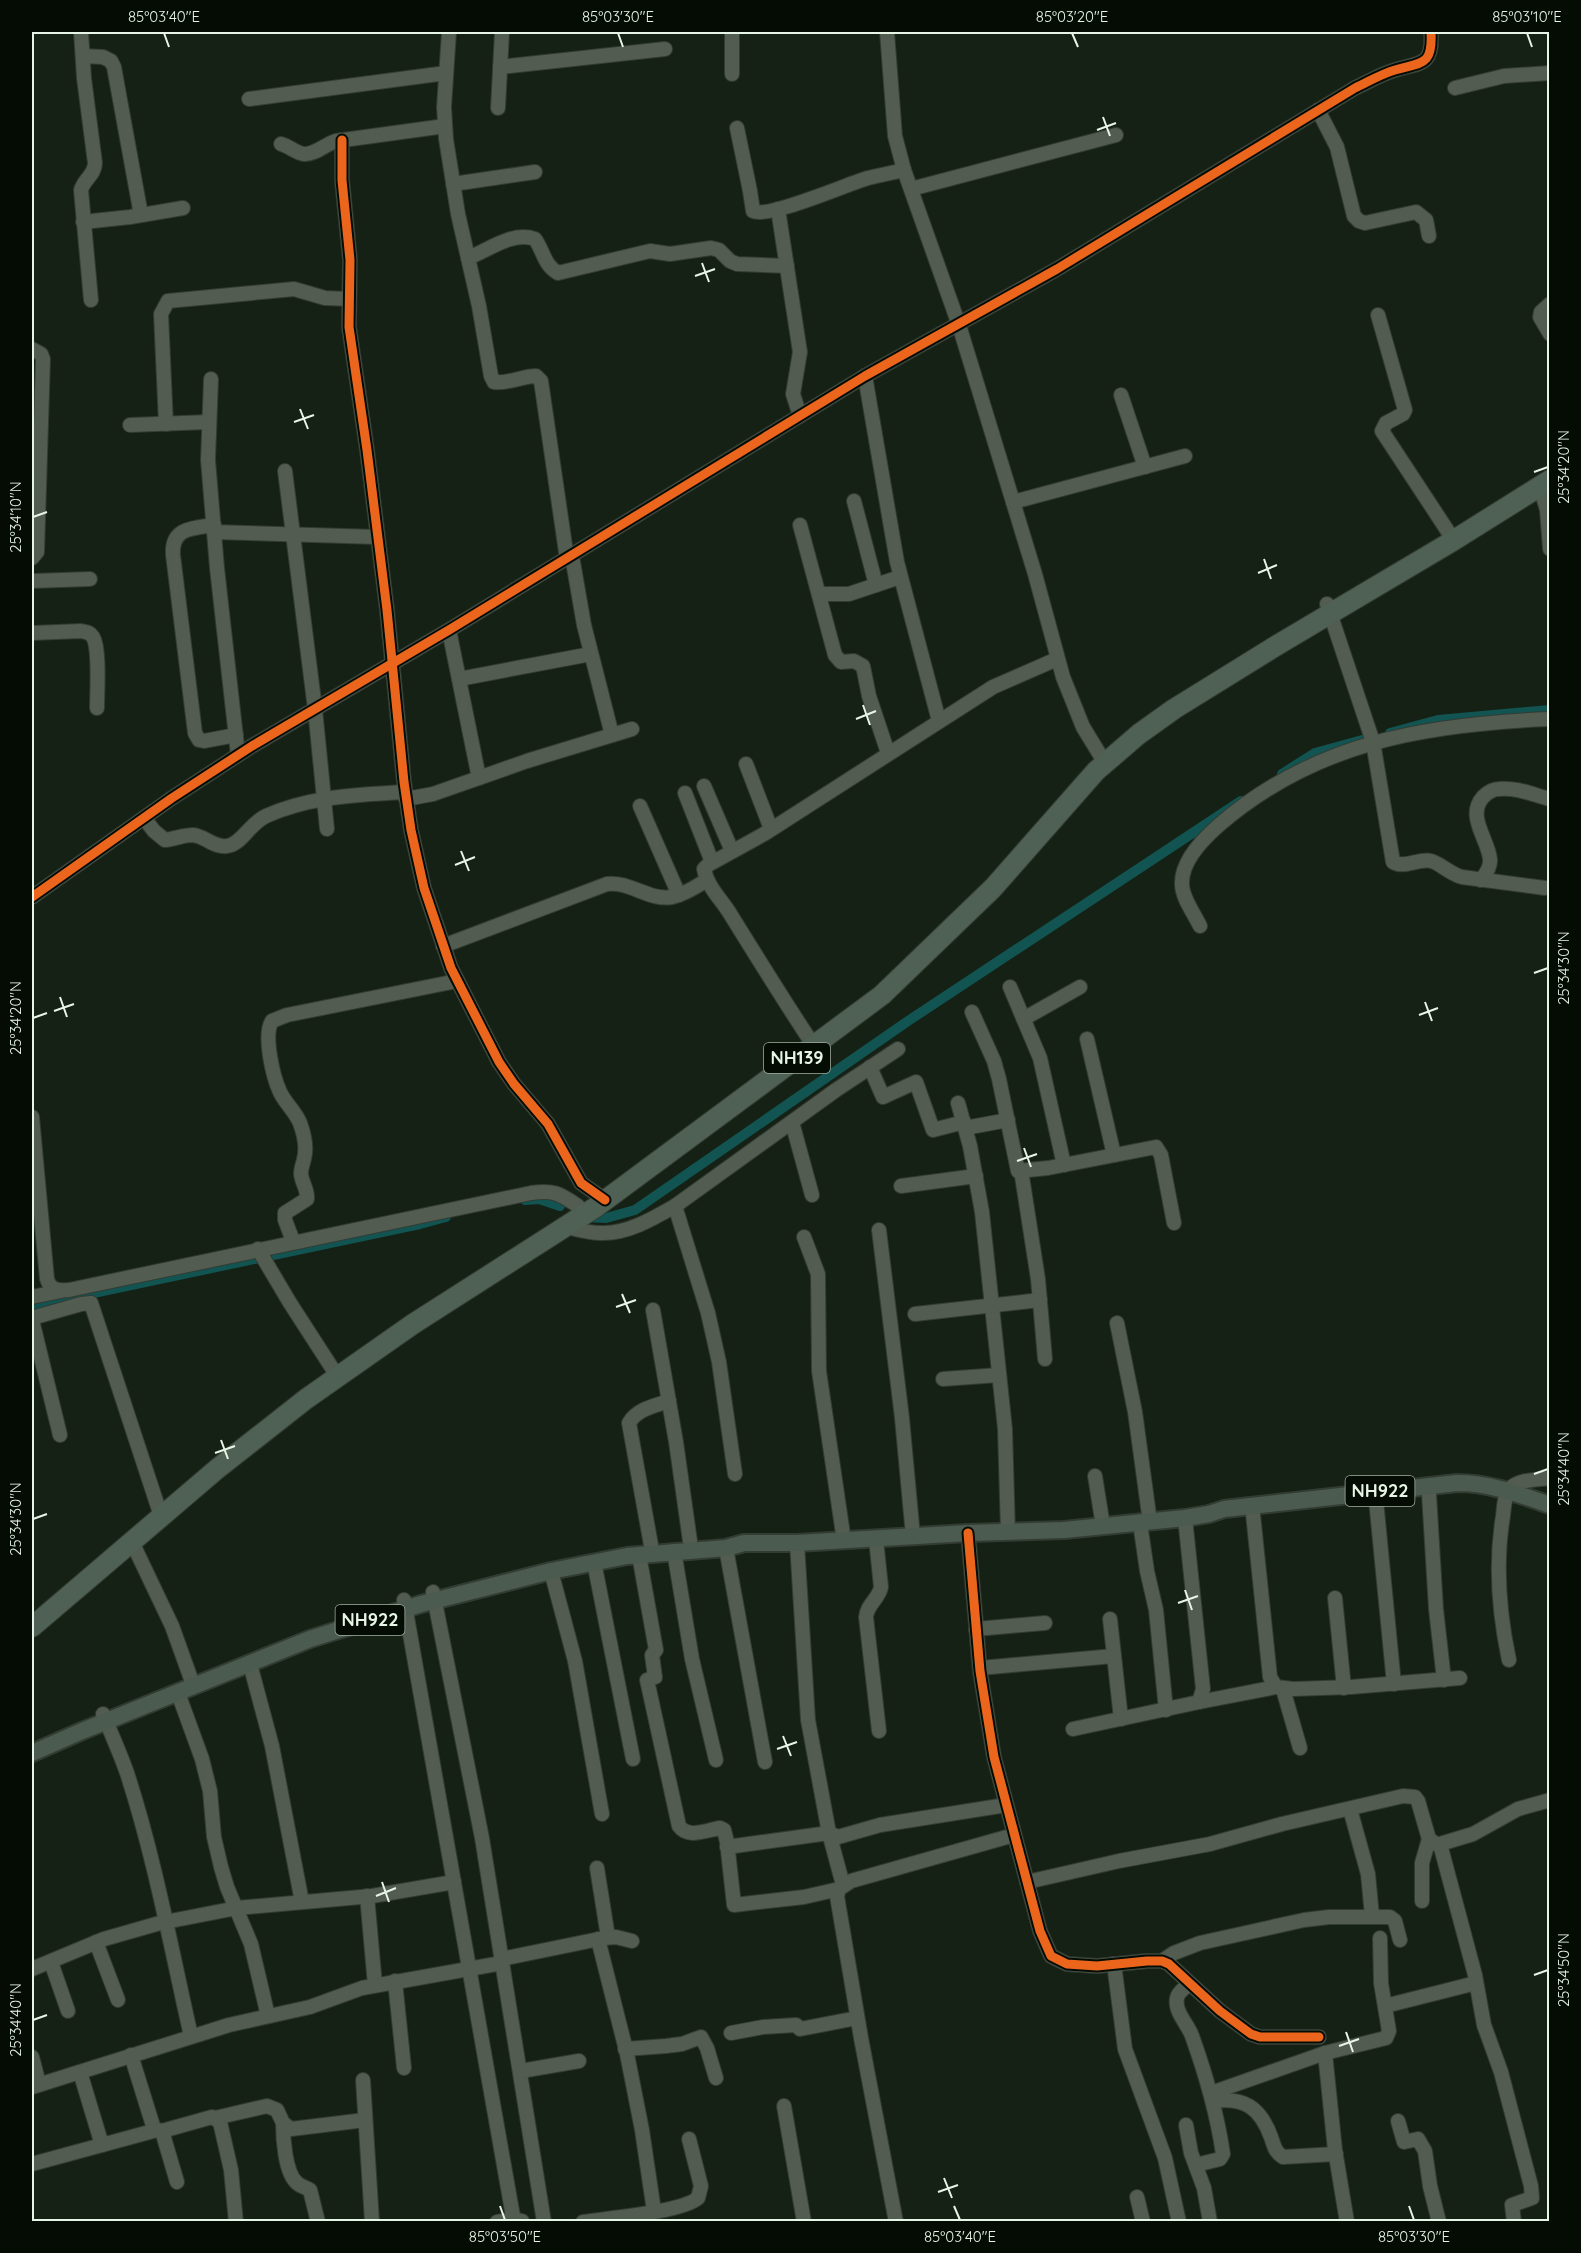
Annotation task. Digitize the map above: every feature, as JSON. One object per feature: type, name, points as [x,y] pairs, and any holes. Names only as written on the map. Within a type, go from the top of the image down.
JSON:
[{"type":"highway","name":"NH139","points":[[1329,609],[1449,533],[1546,478]]},
{"type":"highway","name":"NH139","points":[[303,1395],[567,1227],[600,1197],[854,1004],[903,962],[984,882],[1131,728],[1171,700],[1329,609],[1546,478]]},
{"type":"highway","name":"NH139","points":[[32,1614],[303,1395],[332,1368],[439,1295],[578,1206],[600,1197],[882,995],[993,888],[1103,758]]},
{"type":"highway","name":"NH139","points":[[32,1627],[132,1542],[159,1511]]},
{"type":"main road","name":"NH922","points":[[744,1543],[797,1543],[1103,1526],[1185,1518],[1224,1509],[1457,1483],[1480,1483],[1507,1495],[1550,1505]]},
{"type":"main road","points":[[1209,1514],[1226,1517],[1468,1491],[1507,1495],[1550,1517]]},
{"type":"main road","points":[[434,1596],[690,1540],[728,1538],[744,1543]]},
{"type":"main road","points":[[32,1744],[105,1718],[191,1679],[307,1632],[550,1562],[626,1548],[674,1551],[726,1548],[744,1543]]},
{"type":"main road","name":"NH922","points":[[32,1753],[105,1718],[178,1693],[405,1604]]},
{"type":"street","points":[[81,32],[95,163],[95,170],[82,184],[83,222],[91,300]]},
{"type":"street","points":[[449,32],[445,126],[453,184],[494,382],[502,383],[530,376],[536,376],[541,381],[569,558],[612,735]]},
{"type":"street","points":[[498,108],[502,32]]},
{"type":"street","points":[[732,32],[732,74]]},
{"type":"street","points":[[887,32],[895,136],[904,170],[959,325],[1035,574],[1057,659],[1079,719],[1103,758]]},
{"type":"street","points":[[32,897],[238,755],[569,558],[866,376],[1058,269],[1318,110],[1370,81],[1395,70],[1422,64],[1430,55],[1431,32]]},
{"type":"street","points":[[500,67],[665,49]]},
{"type":"street","points":[[83,56],[103,57],[111,61],[114,68],[141,215]]},
{"type":"street","points":[[249,99],[446,73]]},
{"type":"street","points":[[1455,88],[1504,76],[1550,73]]},
{"type":"street","points":[[1318,110],[1337,147],[1354,216],[1365,223],[1416,212],[1426,220],[1429,236]]},
{"type":"street","points":[[281,144],[301,154],[309,154],[327,143],[445,126]]},
{"type":"street","points":[[737,128],[753,211],[757,214],[868,178],[904,170]]},
{"type":"street","points":[[911,189],[1116,135]]},
{"type":"street","points":[[342,140],[342,180],[350,260],[351,342],[393,664],[406,795],[424,888],[457,981],[499,1062],[514,1084],[548,1124],[581,1183],[600,1197]]},
{"type":"street","points":[[453,184],[535,172]]},
{"type":"street","points":[[83,222],[183,208]]},
{"type":"street","points":[[778,209],[800,352],[793,394],[800,416]]},
{"type":"street","points":[[468,258],[512,238],[523,236],[535,239],[544,259],[552,270],[558,273],[650,251],[670,254],[711,248],[719,250],[736,264],[787,266]]},
{"type":"street","points":[[166,424],[161,314],[168,301],[294,289],[325,298],[349,299]]},
{"type":"street","points":[[1550,304],[1541,312],[1540,317],[1550,334]]},
{"type":"street","points":[[1378,315],[1405,410],[1403,414],[1386,423],[1382,430],[1449,533]]},
{"type":"street","points":[[32,349],[41,354],[43,372],[38,552],[32,558]]},
{"type":"street","points":[[866,376],[900,577],[939,721]]},
{"type":"street","points":[[211,379],[208,460],[238,755]]},
{"type":"street","points":[[1121,395],[1145,467]]},
{"type":"street","points":[[130,425],[209,422]]},
{"type":"street","points":[[1013,502],[1185,456]]},
{"type":"street","points":[[285,471],[315,709],[327,829]]},
{"type":"street","points":[[1546,478],[1550,549]]},
{"type":"street","points":[[854,501],[876,585]]},
{"type":"street","points":[[800,525],[837,660],[854,661],[864,666],[869,696],[888,753]]},
{"type":"street","points":[[236,735],[204,741],[199,740],[195,733],[190,677],[173,555],[174,539],[178,534],[190,529],[377,537]]},
{"type":"street","points":[[819,594],[849,594],[900,577]]},
{"type":"street","points":[[32,581],[90,579]]},
{"type":"street","points":[[1329,609],[1372,742],[1393,862],[1401,864],[1431,861],[1454,875],[1545,888]]},
{"type":"street","points":[[449,630],[479,778]]},
{"type":"street","points":[[32,633],[81,631],[93,636],[97,648],[97,708]]},
{"type":"street","points":[[459,679],[591,654]]},
{"type":"street","points":[[808,1037],[707,880],[704,869],[712,862],[771,829],[993,687],[1057,659]]},
{"type":"street","points":[[1200,926],[1182,891],[1186,864],[1205,838],[1244,805],[1301,770],[1372,742],[1416,732],[1451,726],[1550,719]]},
{"type":"street","points":[[144,818],[165,840],[193,835],[217,845],[226,846],[241,840],[250,827],[264,817],[289,807],[324,799],[433,794],[527,761],[632,729]]},
{"type":"street","points":[[746,764],[771,829]]},
{"type":"street","points":[[704,786],[732,851]]},
{"type":"street","points":[[1481,880],[1490,860],[1477,818],[1481,799],[1486,794],[1500,789],[1522,791],[1550,799]]},
{"type":"street","points":[[685,793],[712,862]]},
{"type":"street","points":[[640,806],[678,895]]},
{"type":"street","points":[[443,946],[607,884],[621,883],[660,897],[678,895],[707,880]]},
{"type":"street","points":[[293,1241],[285,1220],[285,1213],[307,1199],[308,1193],[300,1174],[305,1146],[295,1112],[284,1098],[278,1085],[270,1055],[270,1024],[276,1018],[287,1015],[457,981]]},
{"type":"street","points":[[1010,987],[1025,1018],[1047,1081],[1064,1165]]},
{"type":"street","points":[[1025,1018],[1080,987]]},
{"type":"street","points":[[972,1012],[994,1061],[1018,1171],[1064,1165],[1153,1146],[1158,1148],[1174,1223]]},
{"type":"street","points":[[1087,1039],[1114,1155]]},
{"type":"street","points":[[567,1227],[591,1233],[618,1231],[675,1206],[898,1049]]},
{"type":"street","points":[[870,1067],[883,1097],[916,1082],[933,1130],[1008,1120]]},
{"type":"street","points":[[958,1103],[976,1176],[983,1221],[1005,1429],[1008,1533]]},
{"type":"street","points":[[32,1117],[47,1279],[49,1286],[61,1291]]},
{"type":"street","points":[[792,1122],[812,1195]]},
{"type":"street","points":[[1021,1170],[1040,1300],[1045,1359]]},
{"type":"street","points":[[902,1186],[976,1176]]},
{"type":"street","points":[[32,1297],[261,1253],[293,1241],[531,1192],[559,1193],[578,1206]]},
{"type":"street","points":[[675,1206],[710,1323],[719,1362],[735,1474]]},
{"type":"street","points":[[879,1230],[902,1418],[913,1536]]},
{"type":"street","points":[[804,1237],[818,1274],[819,1371],[844,1540]]},
{"type":"street","points":[[261,1253],[332,1368]]},
{"type":"street","points":[[87,1286],[159,1511]]},
{"type":"street","points":[[915,1314],[1040,1300]]},
{"type":"street","points":[[60,1435],[32,1319],[91,1303]]},
{"type":"street","points":[[653,1310],[690,1540]]},
{"type":"street","points":[[1117,1323],[1135,1412],[1149,1584],[1156,1611],[1166,1710]]},
{"type":"street","points":[[943,1379],[999,1375]]},
{"type":"street","points":[[669,1401],[641,1411],[633,1416],[629,1423],[656,1650],[652,1655],[655,1677],[647,1680],[676,1819],[683,1832],[720,1828],[726,1836],[734,1905],[804,1897],[841,1887],[851,1881],[1014,1835]]},
{"type":"street","points":[[1095,1476],[1103,1526]]},
{"type":"street","points":[[1509,1660],[1499,1591],[1500,1541],[1507,1495],[1515,1485],[1550,1478]]},
{"type":"street","points":[[1429,1494],[1436,1609],[1444,1680]]},
{"type":"street","points":[[1376,1500],[1394,1684]]},
{"type":"street","points":[[1253,1514],[1270,1677],[1280,1688],[1300,1749]]},
{"type":"street","points":[[1185,1518],[1203,1689],[1199,1702]]},
{"type":"street","points":[[968,1533],[975,1629],[994,1757],[1040,1931],[1051,1956],[1058,1961],[1080,1966],[1162,1961],[1174,1953],[1200,1943],[1304,1920],[1329,1917],[1385,1916],[1393,1918],[1400,1940]]},
{"type":"street","points":[[876,1539],[881,1587],[880,1594],[869,1605],[866,1617],[879,1731]]},
{"type":"street","points":[[132,1542],[172,1626],[191,1679]]},
{"type":"street","points":[[797,1543],[808,1720],[841,1887],[839,1908],[896,2222]]},
{"type":"street","points":[[726,1548],[765,1762]]},
{"type":"street","points":[[674,1551],[688,1637],[716,1760]]},
{"type":"street","points":[[594,1562],[633,1759]]},
{"type":"street","points":[[551,1570],[580,1683],[602,1814]]},
{"type":"street","points":[[434,1596],[482,1838],[544,2222]]},
{"type":"street","points":[[1335,1598],[1344,1688]]},
{"type":"street","points":[[405,1604],[469,1969],[517,2221],[498,2222]]},
{"type":"street","points":[[1110,1619],[1121,1719]]},
{"type":"street","points":[[975,1629],[1045,1623]]},
{"type":"street","points":[[980,1668],[1114,1656]]},
{"type":"street","points":[[250,1665],[272,1746],[302,1902]]},
{"type":"street","points":[[1073,1730],[1199,1702],[1280,1688],[1344,1688],[1460,1678]]},
{"type":"street","points":[[178,1693],[202,1759],[210,1791],[214,1837],[227,1887],[256,1962],[268,2016]]},
{"type":"street","points":[[105,1718],[126,1773],[167,1922],[191,2036]]},
{"type":"street","points":[[1027,1882],[1119,1861],[1210,1844],[1403,1796],[1415,1797],[1435,1842],[1476,1983],[1484,2025],[1501,2072],[1533,2195],[1529,2200],[1512,2205],[1514,2222]]},
{"type":"street","points":[[1422,1901],[1422,1863],[1435,1842],[1473,1834],[1518,1809],[1550,1800]]},
{"type":"street","points":[[727,1847],[829,1833],[838,1837],[880,1825],[1006,1805]]},
{"type":"street","points":[[1350,1809],[1368,1874],[1372,1916]]},
{"type":"street","points":[[597,1868],[603,1938],[642,2130],[654,2211]]},
{"type":"street","points":[[32,1969],[96,1942],[167,1922],[237,1908],[367,1896],[454,1882]]},
{"type":"street","points":[[367,1896],[375,1985]]},
{"type":"street","points":[[32,2057],[35,2086],[191,2036],[310,2007],[348,1992],[375,1985],[469,1969],[603,1938],[625,1938],[632,1941]]},
{"type":"street","points":[[1212,2097],[1325,2053],[1386,2038],[1389,2031],[1381,1983],[1380,1938]]},
{"type":"street","points":[[96,1942],[118,2000]]},
{"type":"street","points":[[1162,1961],[1174,1968],[1189,1984],[1251,2034],[1260,2037],[1320,2037]]},
{"type":"street","points":[[51,1962],[68,2011]]},
{"type":"street","points":[[1114,1964],[1125,2049],[1165,2158],[1179,2222]]},
{"type":"street","points":[[395,1982],[404,2068]]},
{"type":"street","points":[[1385,2006],[1476,1983]]},
{"type":"street","points":[[1189,1984],[1180,1992],[1177,1998],[1178,2006],[1191,2032],[1212,2097],[1223,2154],[1220,2159],[1196,2165]]},
{"type":"street","points":[[731,2032],[796,2025],[800,2029],[858,2018]]},
{"type":"street","points":[[625,2049],[682,2044],[701,2037],[710,2055],[716,2078]]},
{"type":"street","points":[[1325,2053],[1336,2154],[1347,2222]]},
{"type":"street","points":[[132,2055],[152,2125],[159,2130],[177,2182]]},
{"type":"street","points":[[521,2071],[579,2061]]},
{"type":"street","points":[[80,2072],[102,2145]]},
{"type":"street","points":[[363,2080],[372,2222]]},
{"type":"street","points":[[1212,2097],[1246,2103],[1263,2121],[1277,2153],[1283,2157],[1336,2154]]},
{"type":"street","points":[[32,2164],[199,2119],[215,2118],[267,2106],[277,2110],[283,2123],[289,2168],[296,2183],[310,2190],[318,2222]]},
{"type":"street","points":[[784,2106],[804,2222]]},
{"type":"street","points":[[215,2118],[222,2128],[227,2146],[236,2222]]},
{"type":"street","points":[[283,2123],[291,2129],[365,2120]]},
{"type":"street","points":[[1398,2121],[1404,2142],[1418,2139],[1423,2145],[1438,2222]]},
{"type":"street","points":[[1186,2125],[1201,2178],[1210,2222]]},
{"type":"street","points":[[583,2222],[693,2203],[698,2198],[701,2186],[689,2139]]},
{"type":"street","points":[[1137,2197],[1143,2222]]},
{"type":"waterway","points":[[1390,733],[1438,720],[1550,710]]},
{"type":"waterway","points":[[1282,774],[1315,753],[1366,739]]},
{"type":"waterway","points":[[585,1217],[606,1218],[635,1210],[911,1019],[1241,801]]},
{"type":"waterway","points":[[525,1200],[539,1199],[560,1206]]},
{"type":"waterway","points":[[32,1306],[446,1217]]},
{"type":"cycle path","points":[[32,897],[172,798],[252,746],[449,630],[865,376],[1057,269],[1355,88],[1395,70],[1424,61],[1430,51],[1431,32]]},
{"type":"cycle path","points":[[342,140],[342,180],[350,260],[349,327],[387,610],[404,782],[411,830],[424,888],[451,968],[499,1062],[514,1084],[548,1124],[581,1183],[605,1200]]},
{"type":"cycle path","points":[[968,1533],[980,1671],[994,1757],[1040,1931],[1051,1956],[1067,1964],[1097,1966],[1162,1961],[1169,1964],[1220,2011],[1251,2034],[1260,2037],[1319,2037]]}]
